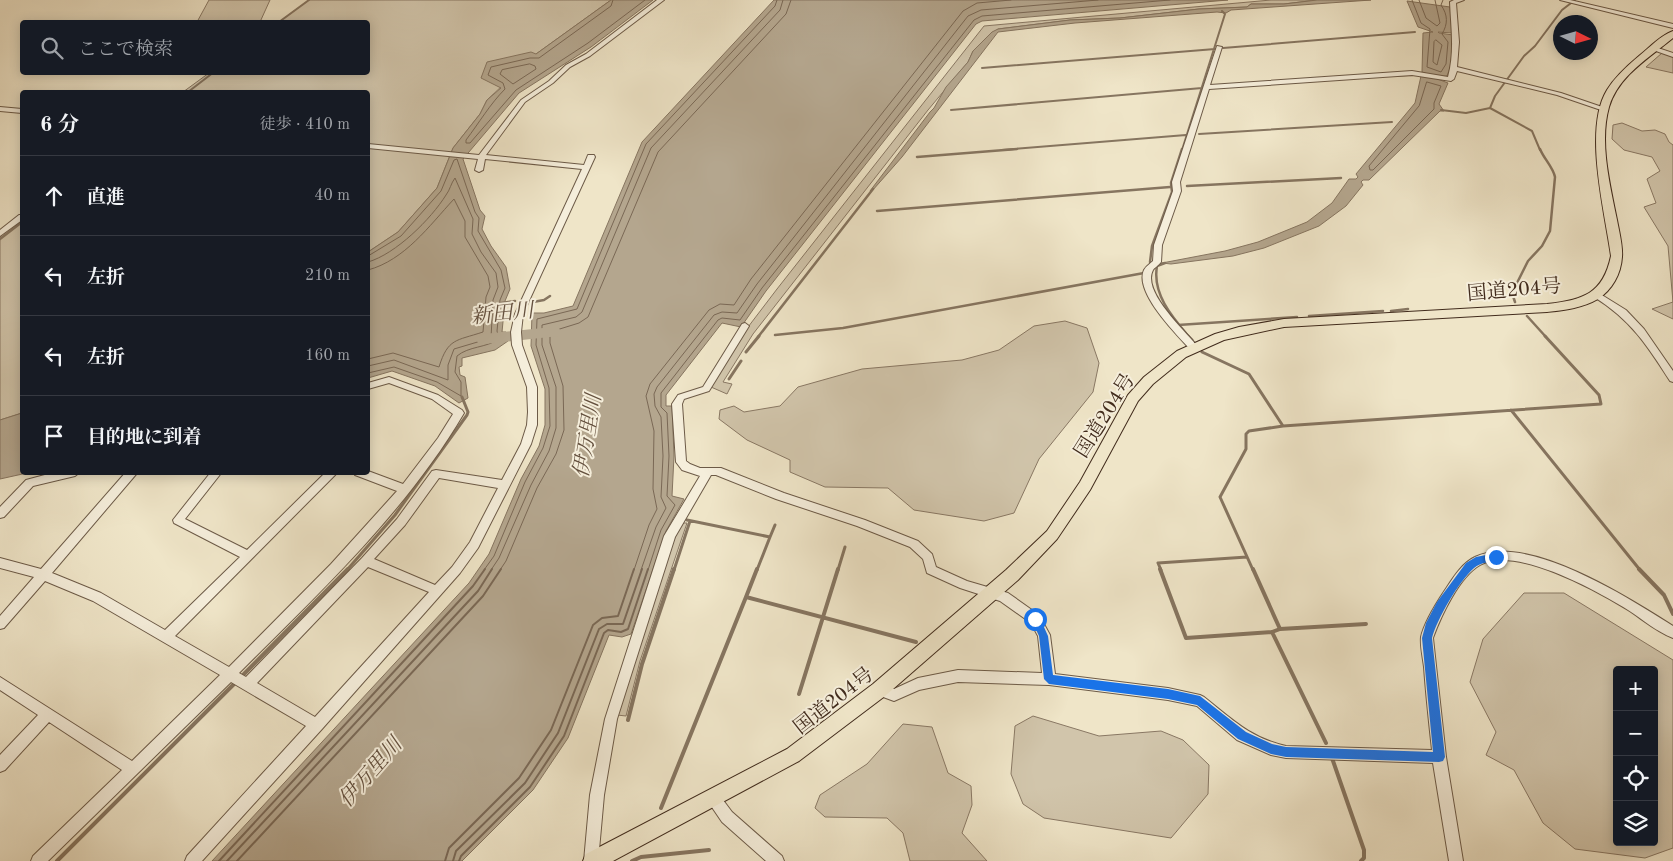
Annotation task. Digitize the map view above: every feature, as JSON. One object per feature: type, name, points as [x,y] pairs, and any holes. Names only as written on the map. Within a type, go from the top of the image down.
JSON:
[{"type":"highway","points":[[1597,295],[1611,278],[1617,256],[1602,155],[1601,129],[1604,109],[1607,99],[1616,84],[1673,34]]},
{"type":"highway","name":"国道204号","points":[[592,861],[793,756],[879,690],[1034,555],[1068,514],[1133,398],[1146,381],[1162,367],[1193,347],[1241,330],[1284,323],[1547,308],[1584,302],[1597,295]]},
{"type":"street","points":[[479,170],[478,156],[528,96],[551,82],[568,66],[588,55],[661,0]]},
{"type":"street","points":[[1207,87],[1412,73],[1451,79],[1456,42],[1452,4],[1455,1],[1461,0]]},
{"type":"street","points":[[1569,1],[1673,26]]},
{"type":"street","points":[[1193,347],[1159,309],[1152,296],[1147,278],[1152,264],[1157,262],[1158,244],[1177,191],[1176,182],[1219,46]]},
{"type":"street","points":[[1655,49],[1673,55]]},
{"type":"street","points":[[1454,68],[1559,94],[1604,109]]},
{"type":"street","points":[[0,109],[20,111]]},
{"type":"street","points":[[370,146],[586,167]]},
{"type":"street","points":[[192,861],[438,591],[456,570],[474,544],[526,444],[532,425],[532,387],[517,345],[516,332],[519,314],[591,157]]},
{"type":"street","points":[[0,234],[20,219]]},
{"type":"street","points":[[1597,295],[1630,318],[1645,335],[1673,379]]},
{"type":"street","points":[[745,326],[706,389],[682,397],[677,404],[680,462],[686,467],[707,473],[717,471],[780,496],[861,523],[914,544],[928,557],[931,570],[964,585],[1004,597],[1035,619],[1044,636],[1049,679]]},
{"type":"street","points":[[38,861],[230,675],[330,573],[403,489],[460,413],[434,397],[388,380],[370,385]]},
{"type":"street","points":[[592,861],[596,795],[611,719],[670,536],[707,473]]},
{"type":"street","points":[[247,685],[401,522],[436,474],[505,485]]},
{"type":"street","points":[[0,514],[30,482],[62,475]]},
{"type":"street","points":[[0,624],[130,475]]},
{"type":"street","points":[[215,475],[178,520],[248,556]]},
{"type":"street","points":[[166,637],[330,475]]},
{"type":"street","points":[[367,475],[403,489]]},
{"type":"street","points":[[1456,861],[1439,757],[1427,638],[1431,623],[1441,605],[1470,566],[1479,560],[1496,557],[1521,557],[1542,562],[1594,586],[1637,609],[1673,633]]},
{"type":"street","points":[[366,561],[438,591]]},
{"type":"street","points":[[0,563],[44,575],[97,597],[317,725]]},
{"type":"street","points":[[879,690],[894,694],[918,684],[958,676],[1049,679],[1168,694],[1200,701],[1242,736],[1271,749],[1286,752],[1439,757]]},
{"type":"street","points":[[0,683],[132,769]]},
{"type":"street","points":[[0,765],[48,714]]},
{"type":"street","points":[[712,797],[727,817],[777,861]]},
{"type":"shaded area","points":[[209,0],[270,0],[261,20],[198,20]]},
{"type":"shaded area","points":[[309,0],[611,0],[536,54],[487,100],[480,114],[453,148],[437,188],[398,232],[370,251],[370,90],[186,90],[206,75],[370,75],[370,20],[282,20]]},
{"type":"shaded area","points":[[1271,0],[1317,0],[1284,4],[1251,4],[1247,7],[1199,9],[1120,18],[1070,20],[998,29],[973,51],[968,62],[928,110],[753,334],[723,382],[732,384],[727,394],[711,387],[745,331],[984,26]]},
{"type":"shaded area","points":[[1662,53],[1673,56],[1673,73],[1646,67]]},
{"type":"shaded area","points":[[1622,123],[1642,131],[1655,130],[1665,134],[1673,145],[1673,302],[1668,246],[1644,207],[1656,203],[1647,179],[1660,171],[1652,157],[1624,150],[1612,139],[1613,125]]},
{"type":"shaded area","points":[[20,221],[20,414],[0,420],[0,236]]},
{"type":"shaded area","points":[[1673,302],[1673,319],[1652,309]]},
{"type":"shaded area","points":[[1065,321],[1087,328],[1099,363],[1093,392],[1039,459],[1014,513],[984,521],[914,510],[888,488],[825,487],[790,472],[790,460],[747,440],[719,419],[720,410],[734,406],[744,412],[780,406],[798,387],[862,369],[962,360],[999,350],[1034,326]]},
{"type":"shaded area","points":[[680,523],[687,523],[640,661],[626,716],[617,715],[632,660]]},
{"type":"shaded area","points":[[1524,593],[1564,593],[1673,660],[1673,848],[1645,858],[1575,849],[1543,823],[1514,770],[1486,755],[1496,732],[1470,682],[1483,639]]},
{"type":"shaded area","points":[[1033,716],[1099,736],[1161,731],[1183,740],[1209,765],[1208,794],[1171,838],[1044,818],[1023,804],[1011,774],[1015,726]]},
{"type":"shaded area","points":[[903,724],[932,727],[948,773],[971,786],[972,805],[962,833],[987,861],[910,861],[903,833],[887,818],[825,817],[815,808],[820,795],[867,764]]},
{"type":"water","points":[[611,0],[653,0],[591,47],[519,93],[463,159],[480,210],[485,216],[482,229],[506,267],[510,289],[505,301],[502,332],[506,332],[508,341],[495,350],[462,358],[462,366],[459,367],[460,375],[465,377],[468,398],[459,403],[435,386],[392,371],[370,377],[370,251],[398,232],[437,188],[453,148],[480,114],[487,100],[501,88],[481,78],[487,62],[531,52],[536,54]]},
{"type":"water","name":"伊万里川","points":[[774,0],[1228,0],[982,21],[976,24],[766,291],[741,327],[722,323],[666,395],[666,406],[672,406],[674,456],[672,496],[684,499],[666,531],[631,634],[622,637],[609,635],[568,738],[533,790],[462,861],[212,861],[469,583],[489,554],[521,479],[539,446],[545,425],[545,389],[531,346],[532,313],[544,313],[573,306],[642,142]]},
{"type":"water","points":[[1317,0],[1371,0],[1231,10],[1226,13],[1217,12],[1075,23],[998,32],[902,157],[870,191],[934,108],[946,87],[968,62],[973,51],[992,32],[998,29],[1070,20],[1120,18],[1199,9],[1247,7],[1251,4],[1284,4]]},
{"type":"water","points":[[1407,1],[1450,7],[1452,33],[1438,32],[1453,35],[1451,65],[1447,76],[1435,78],[1448,83],[1439,104],[1444,111],[1440,111],[1369,180],[1363,180],[1361,182],[1363,185],[1346,206],[1319,226],[1264,248],[1233,256],[1171,264],[1162,263],[1225,251],[1258,242],[1307,222],[1332,203],[1349,179],[1356,179],[1358,177],[1356,174],[1415,103],[1421,76],[1431,75],[1422,72],[1423,33],[1433,32],[1418,27]]},
{"type":"water","points":[[20,414],[20,475],[0,479],[0,420]]},
{"type":"waterway","points":[[282,20],[309,0]]},
{"type":"waterway","points":[[1490,108],[1495,96],[1524,56],[1535,46],[1562,10],[1575,0]]},
{"type":"waterway","points":[[1214,49],[1225,14],[1222,11]]},
{"type":"waterway","points":[[1223,48],[1415,32]]},
{"type":"waterway","points":[[982,68],[1214,49]]},
{"type":"waterway","points":[[1202,88],[1214,49]]},
{"type":"waterway","points":[[191,90],[210,75]]},
{"type":"waterway","points":[[1391,76],[1412,75]]},
{"type":"waterway","points":[[951,110],[1202,88]]},
{"type":"waterway","points":[[1182,150],[1202,88]]},
{"type":"waterway","points":[[1441,110],[1466,113],[1490,108]]},
{"type":"waterway","points":[[1490,108],[1532,131],[1540,150]]},
{"type":"waterway","points":[[1199,134],[1392,122]]},
{"type":"waterway","points":[[1002,150],[1186,135]]},
{"type":"waterway","points":[[917,157],[1017,149]]},
{"type":"waterway","points":[[1153,265],[1150,262],[1152,246],[1172,192],[1171,183],[1182,149]]},
{"type":"waterway","points":[[1515,302],[1512,293],[1528,261],[1542,246],[1550,231],[1555,177],[1540,149]]},
{"type":"waterway","points":[[1187,186],[1341,178]]},
{"type":"waterway","points":[[877,211],[1170,187]]},
{"type":"waterway","points":[[758,337],[873,189]]},
{"type":"waterway","points":[[0,239],[20,224]]},
{"type":"waterway","points":[[1165,263],[1157,266],[1156,276],[1160,295],[1179,325]]},
{"type":"waterway","points":[[775,335],[843,328],[1144,273]]},
{"type":"waterway","points":[[533,302],[544,300],[550,296]]},
{"type":"waterway","points":[[501,303],[515,301]]},
{"type":"waterway","points":[[1391,311],[1408,309]]},
{"type":"waterway","points":[[1309,316],[1383,311]]},
{"type":"waterway","points":[[1527,316],[1546,337]]},
{"type":"waterway","points":[[1179,325],[1297,317]]},
{"type":"waterway","points":[[1179,325],[1189,337]]},
{"type":"waterway","name":"新田川","points":[[484,339],[553,332]]},
{"type":"waterway","points":[[746,352],[759,336]]},
{"type":"waterway","points":[[1511,410],[1601,404],[1599,395],[1545,336]]},
{"type":"waterway","points":[[1189,337],[1192,340]]},
{"type":"waterway","points":[[1202,352],[1249,374],[1283,426]]},
{"type":"waterway","points":[[729,379],[741,361]]},
{"type":"waterway","points":[[347,570],[395,515],[467,415],[468,412],[462,397]]},
{"type":"waterway","points":[[1283,426],[1511,410]]},
{"type":"waterway","points":[[1511,410],[1640,570]]},
{"type":"waterway","points":[[1253,570],[1220,497],[1246,449],[1246,434],[1249,431],[1283,426]]},
{"type":"waterway","points":[[687,520],[770,537]]},
{"type":"waterway","points":[[674,570],[690,521]]},
{"type":"waterway","points":[[770,537],[775,525]]},
{"type":"waterway","points":[[757,570],[770,537]]},
{"type":"waterway","points":[[838,570],[845,547]]},
{"type":"waterway","points":[[1161,570],[1158,563],[1247,557]]},
{"type":"waterway","points":[[241,677],[348,569]]},
{"type":"waterway","points":[[628,720],[642,664],[674,569]]},
{"type":"waterway","points":[[746,597],[757,569]]},
{"type":"waterway","points":[[823,617],[838,569]]},
{"type":"waterway","points":[[1160,569],[1186,638],[1272,632]]},
{"type":"waterway","points":[[1253,569],[1280,629]]},
{"type":"waterway","points":[[1639,569],[1664,595],[1673,614]]},
{"type":"waterway","points":[[661,808],[746,597]]},
{"type":"waterway","points":[[746,597],[823,617]]},
{"type":"waterway","points":[[799,694],[823,617]]},
{"type":"waterway","points":[[823,617],[916,642]]},
{"type":"waterway","points":[[1280,629],[1366,624]]},
{"type":"waterway","points":[[1272,632],[1280,629]]},
{"type":"waterway","points":[[1272,632],[1326,743]]},
{"type":"waterway","points":[[57,861],[237,681]]},
{"type":"waterway","points":[[1332,758],[1364,850],[1364,858],[1361,861]]},
{"type":"waterway","points":[[632,861],[641,857],[709,850]]},
{"type":"route","points":[[1035,619],[1044,636],[1049,679],[1168,694],[1200,701],[1242,736],[1271,749],[1286,752],[1439,757],[1438,729],[1427,638],[1431,623],[1441,605],[1470,566],[1479,560],[1496,557]]}]
